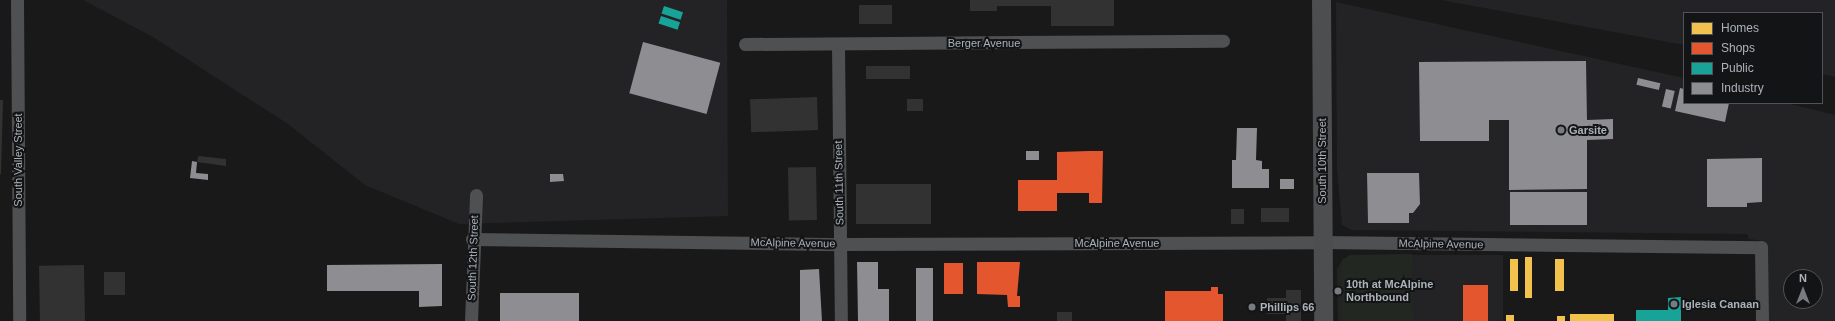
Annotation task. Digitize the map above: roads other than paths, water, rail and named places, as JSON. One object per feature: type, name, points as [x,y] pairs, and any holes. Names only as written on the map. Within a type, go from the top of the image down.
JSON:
[{"type":"street","name":"South Valley Street","points":[[17,0],[19,321]]},
{"type":"street","name":"South 10th Street","points":[[1321,0],[1323,321]]},
{"type":"street","name":"Berger Avenue","points":[[745,44],[1223,42]]},
{"type":"street","name":"South 11th Street","points":[[838,44],[841,321]]},
{"type":"street","name":"South 12th Street","points":[[471,321],[472,239],[476,195]]},
{"type":"street","name":"McAlpine Avenue","points":[[472,239],[840,244],[1323,242],[1761,247],[1762,321]]},
{"type":"place","name":"Garsite","points":[[1561,130]]},
{"type":"place","name":"10th at McAlpine Northbound","points":[[1338,291]]},
{"type":"place","name":"Iglesia Canaan","points":[[1674,304]]},
{"type":"place","name":"Phillips 66","points":[[1252,307]]}]
